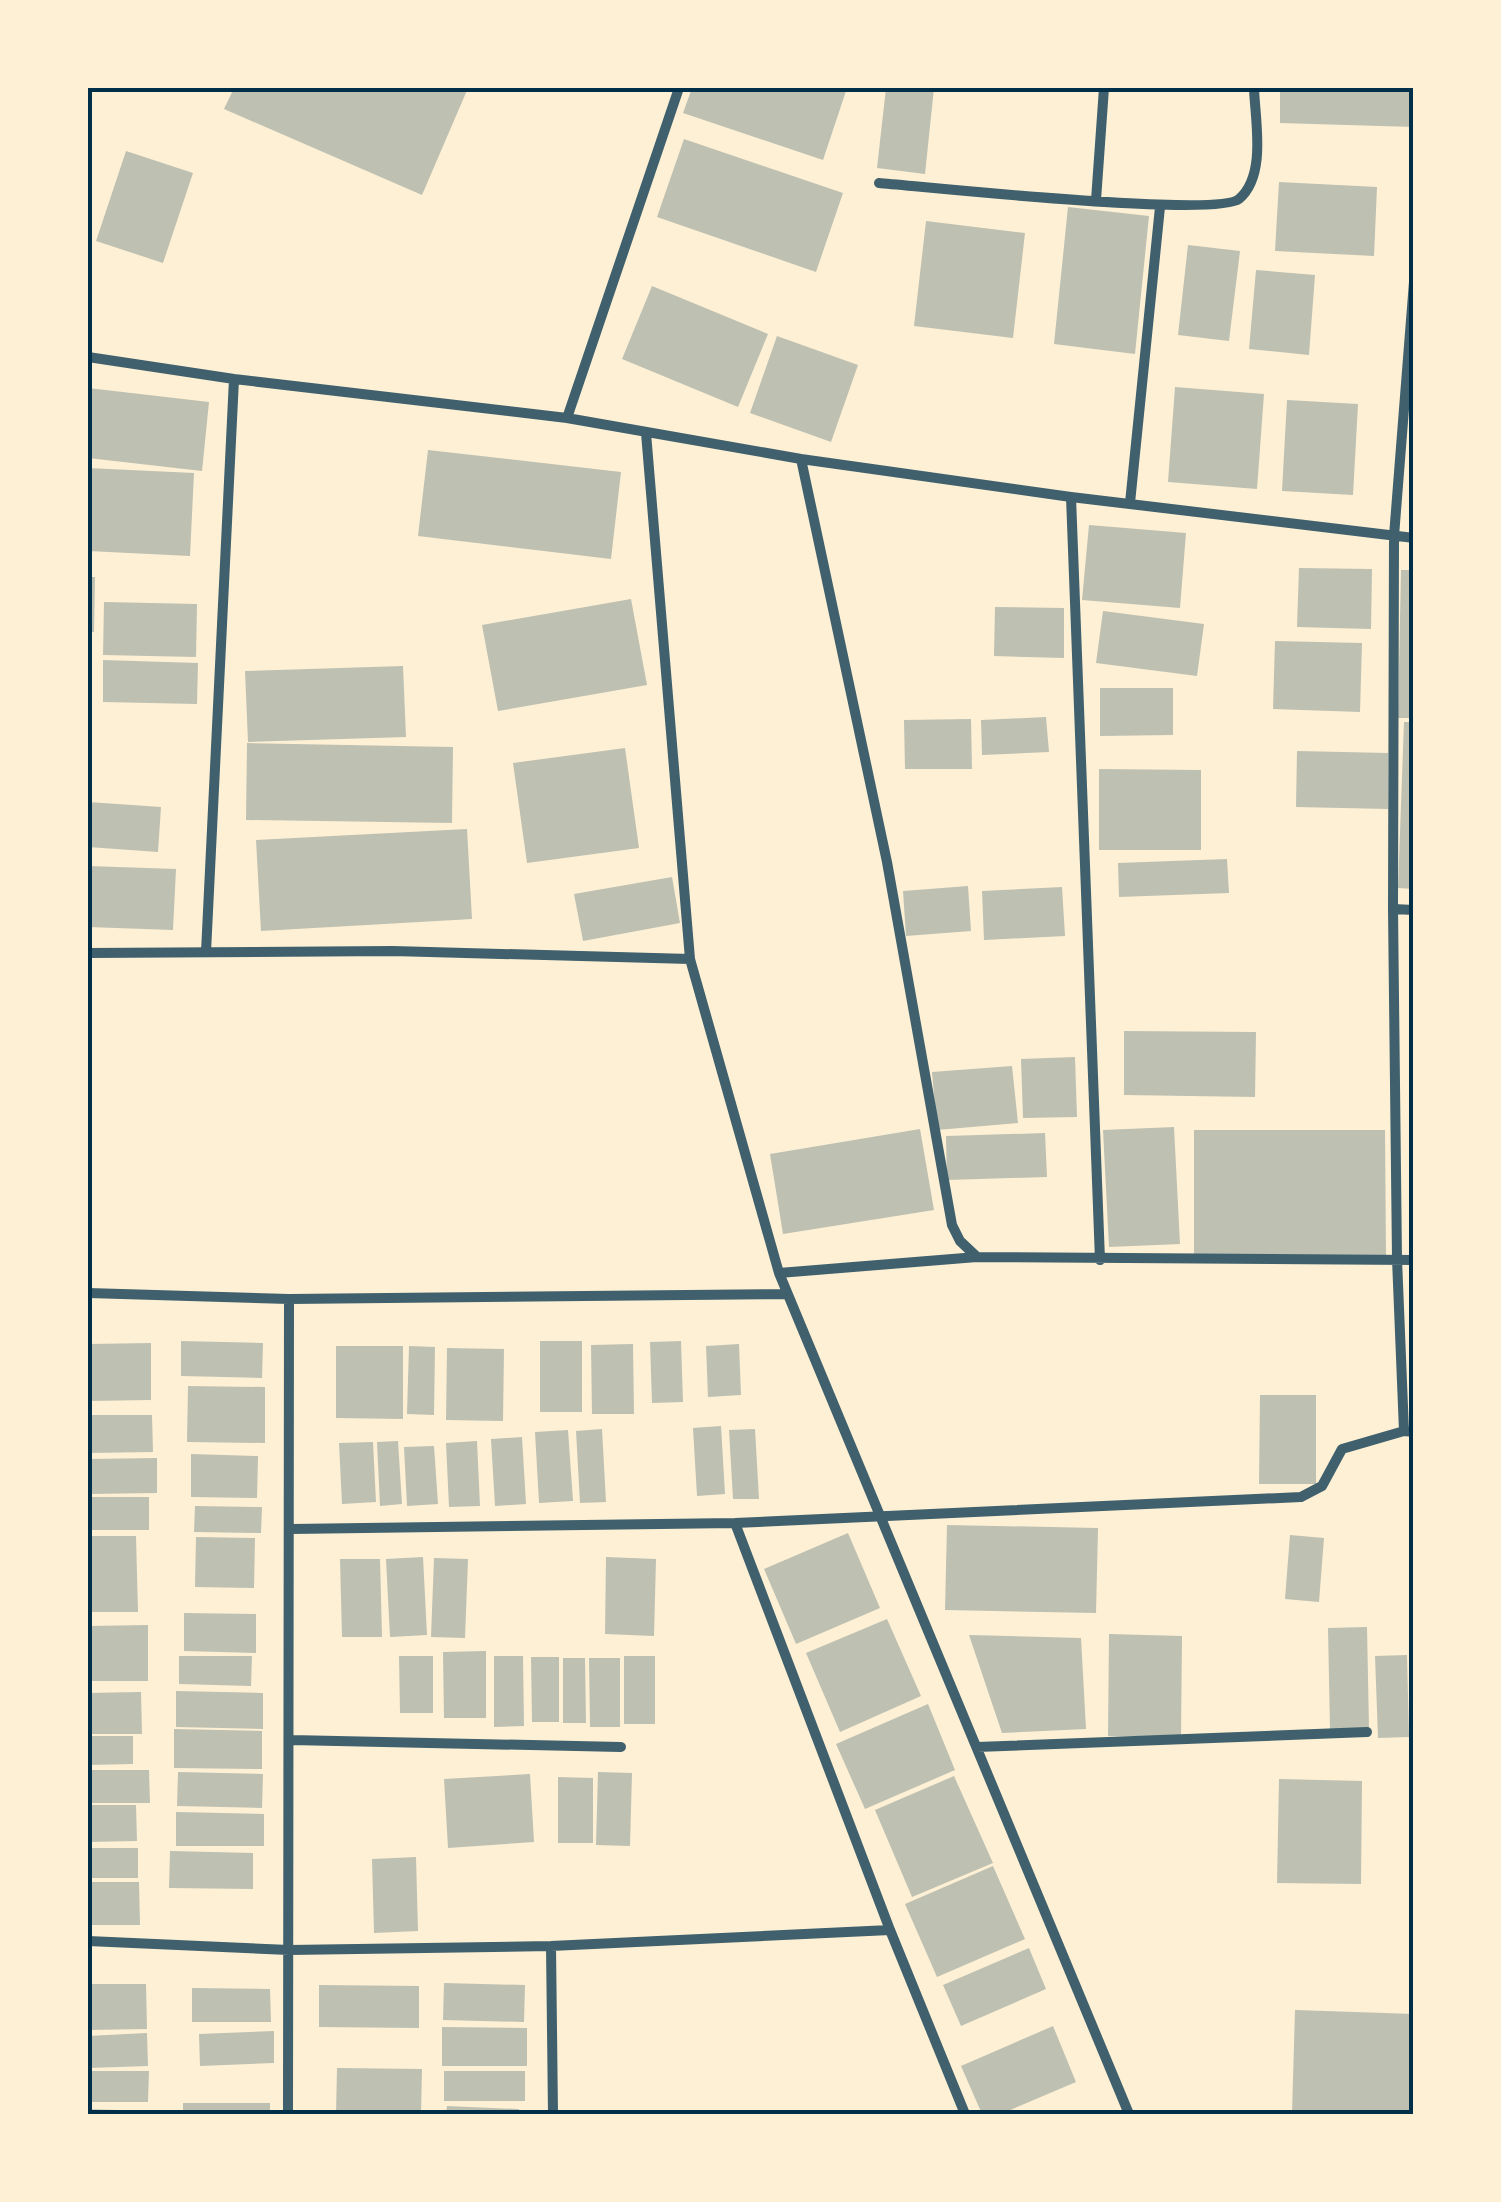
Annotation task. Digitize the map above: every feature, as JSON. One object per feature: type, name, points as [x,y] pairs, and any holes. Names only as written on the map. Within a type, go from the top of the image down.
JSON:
[{"type":"street","points":[[567,418],[679,88]]},
{"type":"street","points":[[1096,200],[1104,88]]},
{"type":"street","points":[[879,183],[1160,207],[1229,205],[1248,189],[1256,163],[1254,88]]},
{"type":"street","points":[[1130,504],[1160,207]]},
{"type":"street","points":[[291,1529],[735,1523],[1301,1497],[1322,1486],[1342,1449],[1409,1432],[1397,1259],[1394,536],[1414,282]]},
{"type":"street","points":[[88,357],[234,379],[567,418],[801,459],[1071,497],[1414,538]]},
{"type":"street","points":[[206,952],[234,379]]},
{"type":"street","points":[[646,433],[690,959],[785,1294],[882,1518],[1128,2114]]},
{"type":"street","points":[[801,459],[887,862],[952,1224],[960,1241],[977,1258]]},
{"type":"street","points":[[1071,497],[1100,1260]]},
{"type":"street","points":[[1393,909],[1414,910]]},
{"type":"street","points":[[88,953],[393,951],[690,959]]},
{"type":"street","points":[[779,1273],[977,1258],[1414,1260]]},
{"type":"street","points":[[88,1293],[289,1300],[785,1294]]},
{"type":"street","points":[[288,2114],[289,1300]]},
{"type":"street","points":[[735,1523],[890,1930],[965,2114]]},
{"type":"street","points":[[977,1747],[1366,1732]]},
{"type":"street","points":[[291,1740],[621,1746]]},
{"type":"street","points":[[88,1941],[290,1950],[552,1946],[890,1930]]},
{"type":"street","points":[[552,1946],[553,2114]]},
{"type":"building","points":[[234,88],[468,88],[422,195],[224,109]]},
{"type":"building","points":[[692,88],[847,88],[823,160],[683,113]]},
{"type":"building","points":[[886,88],[934,88],[925,174],[877,168]]},
{"type":"building","points":[[1280,88],[1414,88],[1414,127],[1280,123]]},
{"type":"building","points":[[684,139],[843,193],[816,272],[657,217]]},
{"type":"building","points":[[126,151],[193,173],[163,263],[96,241]]},
{"type":"building","points":[[1279,182],[1377,187],[1374,256],[1275,251]]},
{"type":"building","points":[[1068,207],[1149,216],[1135,354],[1054,344]]},
{"type":"building","points":[[926,221],[1025,233],[1013,338],[914,326]]},
{"type":"building","points":[[1188,245],[1240,251],[1229,341],[1178,335]]},
{"type":"building","points":[[1256,270],[1315,275],[1309,355],[1249,349]]},
{"type":"building","points":[[652,286],[768,334],[738,407],[622,359]]},
{"type":"building","points":[[777,336],[858,365],[831,442],[750,413]]},
{"type":"building","points":[[1175,387],[1264,394],[1257,489],[1168,482]]},
{"type":"building","points":[[88,388],[209,402],[202,471],[88,458]]},
{"type":"building","points":[[1287,400],[1358,404],[1353,495],[1282,491]]},
{"type":"building","points":[[428,450],[621,472],[611,559],[418,536]]},
{"type":"building","points":[[88,468],[194,473],[190,556],[88,551]]},
{"type":"building","points":[[1089,525],[1186,533],[1180,608],[1082,600]]},
{"type":"building","points":[[1299,568],[1372,569],[1371,629],[1297,627]]},
{"type":"building","points":[[1401,570],[1414,570],[1414,718],[1398,718]]},
{"type":"building","points":[[88,577],[95,577],[94,632],[88,632]]},
{"type":"building","points":[[631,599],[647,685],[498,711],[482,625]]},
{"type":"building","points":[[104,602],[197,604],[196,657],[103,655]]},
{"type":"building","points":[[995,607],[1064,608],[1064,658],[994,656]]},
{"type":"building","points":[[1103,611],[1204,624],[1197,676],[1096,663]]},
{"type":"building","points":[[1275,641],[1362,643],[1360,712],[1273,709]]},
{"type":"building","points":[[103,660],[198,663],[197,704],[103,702]]},
{"type":"building","points":[[403,666],[406,737],[248,742],[245,671]]},
{"type":"building","points":[[1100,688],[1173,688],[1173,735],[1100,736]]},
{"type":"building","points":[[1046,717],[1049,752],[982,755],[981,720]]},
{"type":"building","points":[[971,719],[972,769],[905,769],[904,720]]},
{"type":"building","points":[[1404,722],[1414,722],[1414,889],[1398,888]]},
{"type":"building","points":[[247,743],[453,747],[452,823],[246,820]]},
{"type":"building","points":[[625,748],[639,848],[527,863],[513,763]]},
{"type":"building","points":[[1297,751],[1388,753],[1388,809],[1296,807]]},
{"type":"building","points":[[1099,769],[1201,770],[1201,850],[1099,850]]},
{"type":"building","points":[[88,802],[161,807],[158,852],[88,847]]},
{"type":"building","points":[[467,829],[472,919],[261,931],[256,840]]},
{"type":"building","points":[[1227,859],[1229,893],[1119,897],[1118,863]]},
{"type":"building","points":[[88,866],[176,869],[173,930],[88,927]]},
{"type":"building","points":[[672,877],[680,923],[583,941],[574,894]]},
{"type":"building","points":[[968,886],[971,931],[906,936],[903,891]]},
{"type":"building","points":[[1062,887],[1065,936],[984,940],[982,891]]},
{"type":"building","points":[[1124,1031],[1256,1032],[1255,1097],[1124,1095]]},
{"type":"building","points":[[1075,1057],[1077,1117],[1023,1118],[1021,1059]]},
{"type":"building","points":[[1012,1066],[1018,1123],[937,1130],[932,1072]]},
{"type":"building","points":[[1174,1127],[1180,1244],[1109,1247],[1103,1130]]},
{"type":"building","points":[[920,1129],[934,1210],[783,1234],[770,1154]]},
{"type":"building","points":[[1194,1130],[1385,1130],[1386,1257],[1194,1257]]},
{"type":"building","points":[[1045,1133],[1047,1177],[947,1180],[946,1136]]},
{"type":"building","points":[[181,1341],[263,1343],[262,1378],[181,1376]]},
{"type":"building","points":[[540,1341],[582,1341],[582,1412],[540,1412]]},
{"type":"building","points":[[681,1341],[683,1402],[652,1403],[650,1342]]},
{"type":"building","points":[[151,1343],[151,1400],[88,1401],[88,1344]]},
{"type":"building","points":[[633,1344],[634,1414],[592,1414],[591,1345]]},
{"type":"building","points":[[739,1344],[741,1395],[708,1397],[706,1346]]},
{"type":"building","points":[[336,1346],[403,1346],[403,1419],[336,1418]]},
{"type":"building","points":[[409,1346],[435,1347],[434,1415],[407,1414]]},
{"type":"building","points":[[447,1348],[504,1349],[503,1421],[446,1420]]},
{"type":"building","points":[[188,1386],[265,1387],[265,1443],[187,1442]]},
{"type":"building","points":[[1260,1395],[1316,1395],[1316,1484],[1259,1484]]},
{"type":"building","points":[[88,1415],[152,1415],[153,1452],[88,1453]]},
{"type":"building","points":[[721,1426],[725,1494],[697,1496],[693,1428]]},
{"type":"building","points":[[602,1429],[606,1502],[580,1503],[576,1431]]},
{"type":"building","points":[[755,1429],[759,1499],[733,1499],[729,1430]]},
{"type":"building","points":[[568,1430],[573,1501],[539,1503],[535,1432]]},
{"type":"building","points":[[522,1437],[526,1504],[495,1506],[491,1439]]},
{"type":"building","points":[[398,1441],[402,1504],[380,1506],[377,1442]]},
{"type":"building","points":[[477,1441],[480,1506],[449,1507],[446,1443]]},
{"type":"building","points":[[373,1442],[376,1502],[342,1504],[339,1443]]},
{"type":"building","points":[[434,1446],[438,1504],[407,1506],[404,1447]]},
{"type":"building","points":[[191,1454],[258,1456],[257,1498],[191,1497]]},
{"type":"building","points":[[157,1458],[157,1493],[88,1494],[88,1459]]},
{"type":"building","points":[[88,1497],[149,1497],[149,1530],[88,1530]]},
{"type":"building","points":[[195,1506],[262,1507],[261,1533],[194,1532]]},
{"type":"building","points":[[947,1525],[1098,1528],[1096,1613],[945,1610]]},
{"type":"building","points":[[848,1533],[880,1608],[796,1644],[764,1569]]},
{"type":"building","points":[[1290,1535],[1324,1538],[1319,1602],[1285,1599]]},
{"type":"building","points":[[88,1536],[136,1536],[138,1612],[88,1612]]},
{"type":"building","points":[[196,1537],[255,1538],[254,1588],[195,1587]]},
{"type":"building","points":[[423,1557],[427,1635],[390,1637],[386,1559]]},
{"type":"building","points":[[606,1557],[656,1559],[654,1636],[605,1634]]},
{"type":"building","points":[[434,1558],[468,1559],[465,1638],[431,1637]]},
{"type":"building","points":[[340,1559],[380,1559],[382,1637],[342,1637]]},
{"type":"building","points":[[184,1613],[256,1614],[256,1653],[184,1651]]},
{"type":"building","points":[[887,1619],[921,1696],[840,1732],[806,1653]]},
{"type":"building","points":[[148,1625],[148,1681],[88,1681],[88,1626]]},
{"type":"building","points":[[1367,1627],[1369,1729],[1330,1729],[1328,1628]]},
{"type":"building","points":[[1109,1634],[1182,1636],[1181,1737],[1108,1736]]},
{"type":"building","points":[[969,1635],[1081,1638],[1086,1729],[1002,1733]]},
{"type":"building","points":[[486,1651],[486,1718],[444,1718],[443,1652]]},
{"type":"building","points":[[1407,1655],[1409,1737],[1378,1738],[1375,1656]]},
{"type":"building","points":[[179,1656],[252,1656],[251,1686],[179,1684]]},
{"type":"building","points":[[399,1656],[433,1656],[433,1713],[400,1713]]},
{"type":"building","points":[[494,1656],[523,1656],[524,1726],[494,1727]]},
{"type":"building","points":[[624,1656],[655,1656],[655,1724],[624,1724]]},
{"type":"building","points":[[531,1657],[559,1657],[559,1722],[532,1722]]},
{"type":"building","points":[[563,1658],[585,1658],[586,1723],[563,1723]]},
{"type":"building","points":[[589,1658],[620,1658],[620,1727],[590,1727]]},
{"type":"building","points":[[176,1691],[263,1693],[263,1729],[176,1727]]},
{"type":"building","points":[[141,1692],[142,1734],[88,1734],[88,1693]]},
{"type":"building","points":[[928,1704],[955,1770],[865,1809],[836,1744]]},
{"type":"building","points":[[174,1729],[262,1731],[262,1769],[174,1768]]},
{"type":"building","points":[[88,1736],[133,1736],[133,1764],[88,1765]]},
{"type":"building","points":[[88,1770],[149,1770],[150,1803],[88,1803]]},
{"type":"building","points":[[178,1772],[263,1774],[262,1808],[177,1806]]},
{"type":"building","points":[[598,1772],[632,1773],[630,1846],[596,1845]]},
{"type":"building","points":[[530,1774],[534,1842],[448,1848],[444,1779]]},
{"type":"building","points":[[954,1776],[993,1863],[912,1897],[875,1810]]},
{"type":"building","points":[[558,1777],[593,1778],[593,1843],[558,1843]]},
{"type":"building","points":[[1279,1779],[1362,1781],[1361,1884],[1277,1883]]},
{"type":"building","points":[[88,1805],[136,1805],[137,1841],[88,1842]]},
{"type":"building","points":[[176,1812],[264,1814],[264,1846],[176,1846]]},
{"type":"building","points":[[88,1848],[138,1848],[138,1878],[88,1878]]},
{"type":"building","points":[[170,1851],[253,1853],[253,1889],[169,1888]]},
{"type":"building","points":[[416,1857],[418,1931],[374,1933],[372,1859]]},
{"type":"building","points":[[993,1866],[1025,1939],[937,1977],[905,1904]]},
{"type":"building","points":[[88,1882],[139,1882],[140,1925],[88,1925]]},
{"type":"building","points":[[1029,1948],[1046,1989],[961,2026],[943,1985]]},
{"type":"building","points":[[444,1983],[525,1985],[524,2022],[443,2020]]},
{"type":"building","points":[[88,1984],[146,1984],[147,2029],[88,2030]]},
{"type":"building","points":[[319,1985],[419,1986],[419,2028],[319,2027]]},
{"type":"building","points":[[192,1988],[270,1989],[271,2022],[192,2022]]},
{"type":"building","points":[[1295,2010],[1414,2014],[1413,2114],[1292,2114]]},
{"type":"building","points":[[1053,2026],[1076,2082],[1001,2114],[982,2114],[961,2066]]},
{"type":"building","points":[[442,2027],[527,2028],[527,2066],[442,2066]]},
{"type":"building","points":[[274,2031],[274,2063],[200,2066],[199,2034]]},
{"type":"building","points":[[147,2033],[148,2066],[88,2068],[88,2036]]},
{"type":"building","points":[[337,2068],[422,2069],[421,2114],[336,2114]]},
{"type":"building","points":[[88,2071],[149,2071],[148,2102],[88,2102]]},
{"type":"building","points":[[444,2071],[525,2071],[525,2101],[444,2101]]},
{"type":"building","points":[[183,2103],[270,2103],[270,2114],[183,2114]]},
{"type":"building","points":[[447,2106],[519,2109],[519,2114],[446,2114]]},
{"type":"building","points":[[88,2109],[149,2111],[149,2114],[88,2114]]}]
